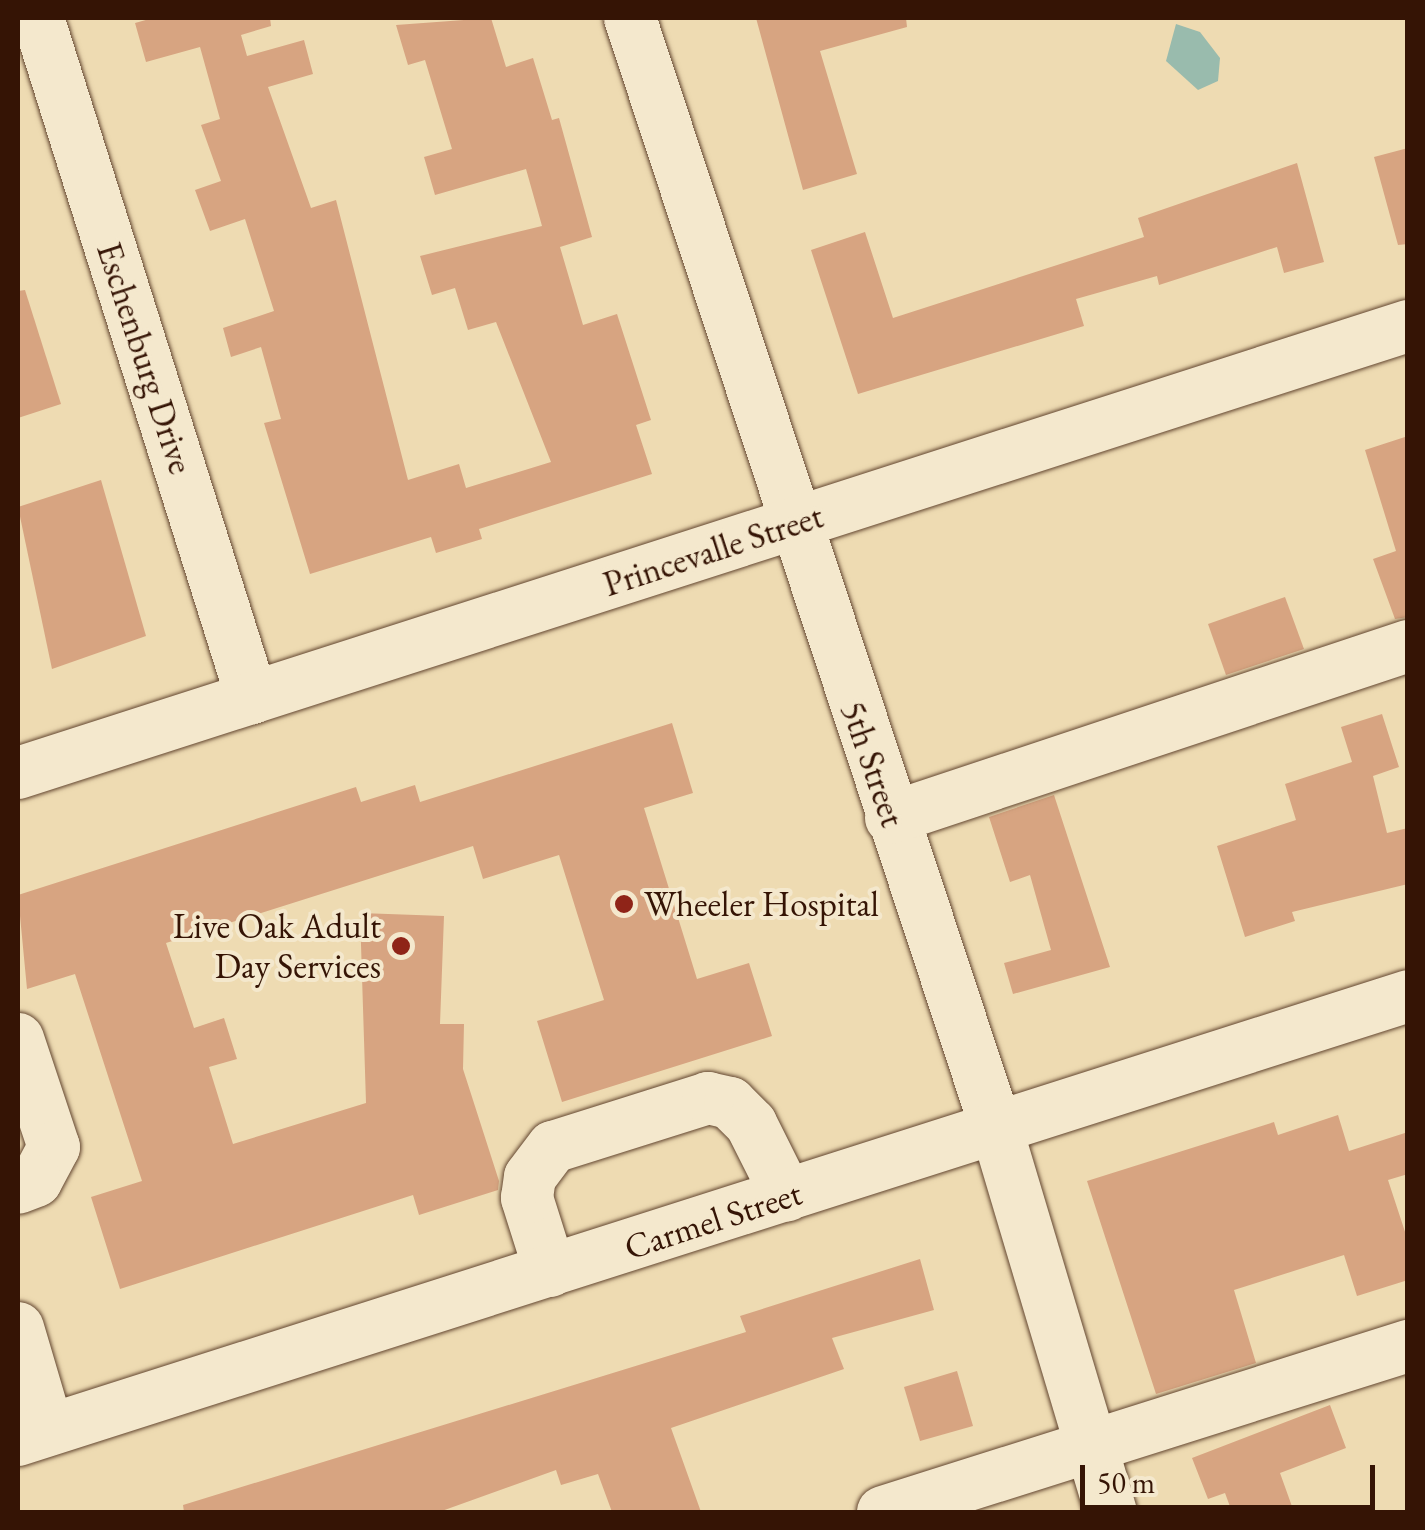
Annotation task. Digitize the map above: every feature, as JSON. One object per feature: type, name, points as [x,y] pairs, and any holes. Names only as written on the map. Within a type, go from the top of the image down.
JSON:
[{"type":"street","name":"Eschenburg Drive","points":[[38,18],[252,698]]},
{"type":"street","name":"5th Street","points":[[630,18],[792,525],[996,1130],[1111,1512]]},
{"type":"street","name":"Princevalle Street","points":[[18,773],[1408,326]]},
{"type":"street","points":[[891,818],[1408,646]]},
{"type":"street","name":"Carmel Street","points":[[33,1435],[1408,996]]},
{"type":"street","points":[[18,1039],[54,1147],[36,1181],[18,1188]]},
{"type":"street","points":[[550,1272],[527,1198],[530,1177],[553,1147],[708,1098],[730,1103],[751,1124],[787,1196]]},
{"type":"street","points":[[18,1328],[33,1435]]},
{"type":"street","points":[[883,1512],[1408,1346]]},
{"type":"shaded area","points":[[1176,24],[1200,32],[1220,58],[1218,81],[1198,90],[1166,61]]},
{"type":"building","points":[[153,18],[270,18],[271,26],[241,35],[247,56],[304,40],[313,74],[268,87],[311,208],[336,200],[408,480],[459,464],[466,488],[551,462],[496,322],[468,330],[455,288],[432,295],[420,256],[542,226],[526,169],[435,195],[424,157],[452,149],[425,60],[408,65],[396,25],[491,18],[506,67],[533,58],[552,120],[559,118],[592,237],[560,247],[583,325],[617,314],[651,420],[636,425],[652,474],[479,529],[482,539],[436,553],[431,537],[310,574],[264,423],[281,419],[261,347],[231,357],[223,328],[274,311],[245,219],[210,231],[195,190],[221,181],[201,125],[220,119],[200,47],[146,62],[135,23]]},
{"type":"building","points":[[756,18],[906,18],[907,27],[820,51],[857,174],[803,190]]},
{"type":"building","points":[[1408,148],[1408,244],[1398,245],[1374,157]]},
{"type":"building","points":[[1297,163],[1324,262],[1284,273],[1277,247],[1159,285],[1157,276],[1076,299],[1084,326],[858,394],[811,250],[865,232],[893,318],[1144,237],[1138,218]]},
{"type":"building","points":[[25,290],[61,404],[18,418],[18,291]]},
{"type":"building","points":[[1408,436],[1408,617],[1395,619],[1373,559],[1396,551],[1365,450]]},
{"type":"building","points":[[101,480],[146,636],[52,669],[18,507]]},
{"type":"building","points":[[1285,597],[1304,649],[1226,675],[1208,624]]},
{"type":"building","points":[[1382,714],[1399,767],[1373,776],[1387,833],[1408,828],[1408,884],[1292,912],[1295,921],[1245,937],[1217,846],[1296,820],[1285,784],[1352,762],[1341,727]]},
{"type":"building","points":[[672,723],[693,793],[644,808],[697,979],[749,963],[772,1036],[562,1102],[537,1021],[604,1000],[559,855],[483,879],[473,846],[166,943],[194,1028],[224,1018],[237,1059],[209,1067],[233,1144],[366,1103],[360,913],[444,916],[440,1024],[464,1024],[463,1069],[499,1181],[498,1190],[419,1215],[413,1195],[120,1289],[91,1197],[142,1181],[75,974],[27,989],[18,895],[356,787],[361,802],[415,785],[420,802]]},
{"type":"building","points":[[1054,795],[1110,967],[1013,994],[1004,963],[1051,950],[1030,875],[1010,882],[989,817]]},
{"type":"building","points":[[1338,1115],[1349,1151],[1408,1132],[1408,1174],[1388,1180],[1408,1241],[1408,1280],[1357,1296],[1344,1255],[1234,1290],[1256,1363],[1156,1394],[1087,1181],[1274,1122],[1278,1135]]},
{"type":"building","points":[[920,1259],[934,1310],[832,1338],[844,1369],[671,1428],[701,1512],[612,1512],[598,1474],[561,1485],[556,1470],[439,1512],[184,1512],[183,1505],[746,1332],[740,1316]]},
{"type":"building","points":[[957,1371],[973,1426],[920,1441],[904,1387]]},
{"type":"building","points":[[1330,1405],[1346,1448],[1280,1473],[1294,1512],[1232,1512],[1225,1493],[1208,1499],[1192,1458]]},
{"type":"place","name":"Wheeler Hospital","points":[[624,904]]},
{"type":"place","name":"Live Oak Adult Day Services","points":[[401,946]]}]
